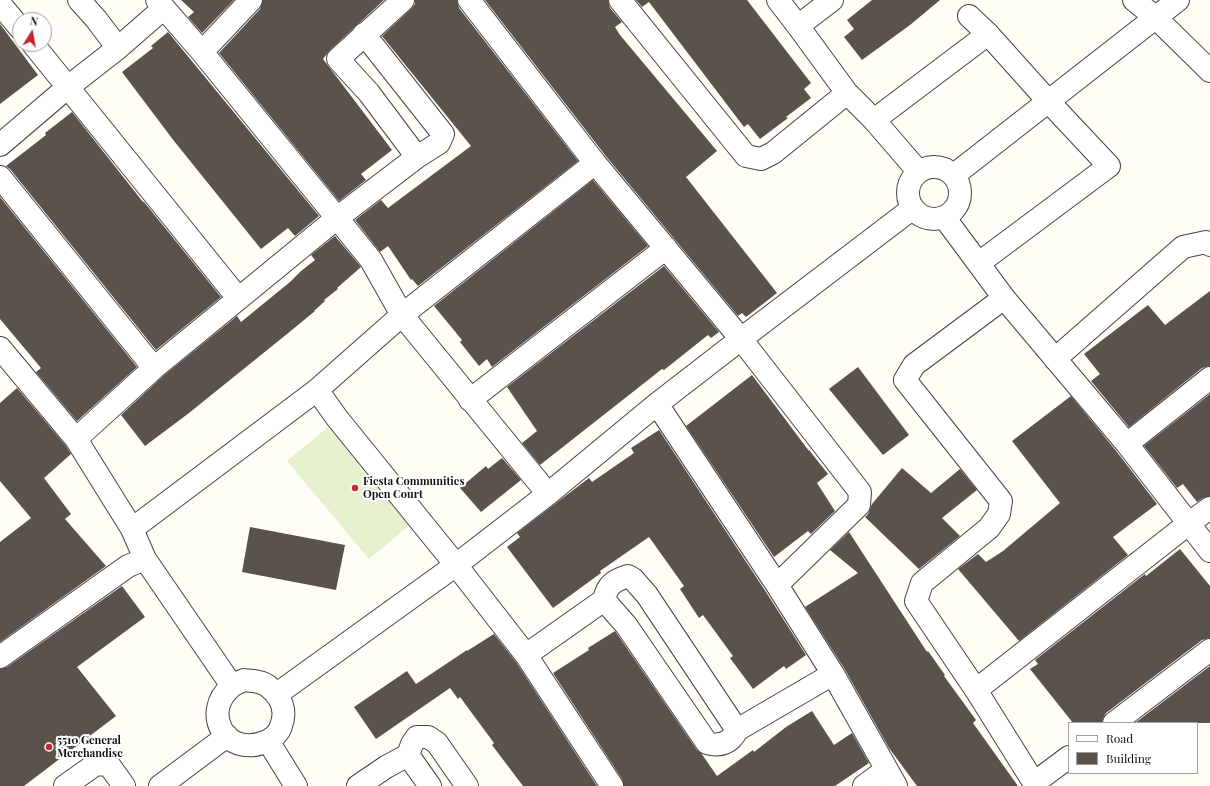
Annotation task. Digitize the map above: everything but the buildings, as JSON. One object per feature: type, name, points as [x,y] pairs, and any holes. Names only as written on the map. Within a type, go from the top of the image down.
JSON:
[{"type":"street","points":[[79,0],[96,18],[118,48]]},
{"type":"street","points":[[202,52],[251,0]]},
{"type":"street","points":[[403,0],[338,58],[368,93],[417,158]]},
{"type":"street","points":[[469,0],[595,163],[741,339],[860,492],[859,505],[777,585]]},
{"type":"street","points":[[620,0],[746,156],[761,160],[773,153],[847,93]]},
{"type":"street","points":[[778,0],[847,93],[874,120],[918,171]]},
{"type":"street","points":[[798,26],[832,0]]},
{"type":"street","points":[[1134,0],[1156,18],[1210,71]]},
{"type":"street","points":[[954,176],[1178,0]]},
{"type":"street","points":[[0,4],[12,18]]},
{"type":"street","points":[[0,145],[68,87],[118,48],[161,4],[202,52],[371,260],[402,315],[548,494]]},
{"type":"street","points":[[969,16],[988,34],[1109,166],[979,263]]},
{"type":"street","points":[[76,440],[154,368],[238,298],[337,218],[439,143],[443,134],[364,34]]},
{"type":"street","points":[[874,120],[988,34]]},
{"type":"street","points":[[40,52],[238,298]]},
{"type":"street","points":[[132,529],[317,390],[402,315],[595,163]]},
{"type":"street","points":[[934,166],[943,168],[954,176],[960,185],[961,194],[959,203],[948,216],[939,219],[930,219],[922,216],[909,203],[907,195],[908,185],[918,171],[926,167],[934,166]]},
{"type":"street","points":[[0,177],[154,368]]},
{"type":"street","points":[[277,694],[456,565],[548,494],[658,404],[741,339],[913,208]]},
{"type":"street","points":[[944,217],[1004,298],[1127,444],[1210,551]]},
{"type":"street","points":[[1055,359],[1184,247],[1206,242],[1210,245]]},
{"type":"street","points":[[470,400],[666,248]]},
{"type":"street","points":[[1004,298],[914,365],[905,380],[1001,501],[999,514],[989,528],[922,583],[916,601],[976,690],[1035,784],[1068,758]]},
{"type":"street","points":[[0,348],[8,371],[76,440],[132,529],[145,558],[232,686]]},
{"type":"street","points":[[1127,444],[1210,378]]},
{"type":"street","points":[[317,390],[337,418],[456,565],[526,655],[612,786]]},
{"type":"street","points":[[658,404],[777,585],[833,674],[891,778],[864,786]]},
{"type":"street","points":[[976,690],[1210,508]]},
{"type":"street","points":[[0,657],[128,566],[145,558]]},
{"type":"street","points":[[526,655],[604,600],[606,590],[617,580],[628,576],[634,579],[647,595],[737,730]]},
{"type":"street","points":[[604,600],[626,625],[706,743],[714,745],[725,744],[734,736],[737,730],[833,674]]},
{"type":"street","points":[[1115,722],[1210,650]]},
{"type":"street","points":[[244,680],[263,683],[277,694],[282,704],[284,715],[282,726],[276,735],[268,741],[259,745],[248,746],[238,744],[231,741],[219,726],[218,711],[223,695],[232,686],[244,680]]},
{"type":"street","points":[[160,786],[227,736]]},
{"type":"street","points":[[358,786],[386,767],[408,755],[412,744],[417,737],[428,737],[437,743],[467,786]]},
{"type":"street","points":[[268,741],[296,786]]},
{"type":"street","points":[[408,755],[430,786]]},
{"type":"street","points":[[65,786],[96,764],[109,765],[124,786]]},
{"type":"green space","name":"Fiesta Communities Open Court","points":[[340,417],[422,515],[369,559],[287,461]]},
{"type":"place","name":"Fiesta Communities Open Court","points":[[355,488]]},
{"type":"place","name":"5510 General Merchandise","points":[[49,747]]}]
